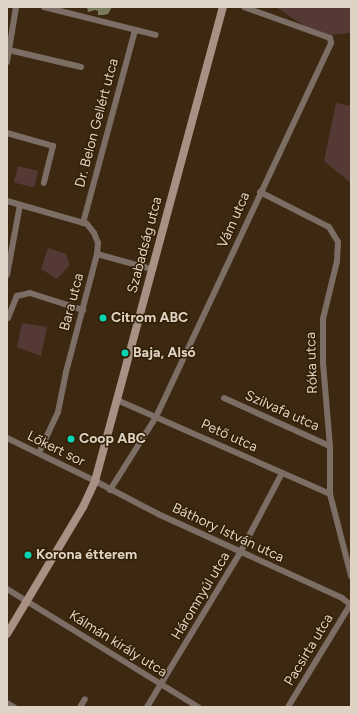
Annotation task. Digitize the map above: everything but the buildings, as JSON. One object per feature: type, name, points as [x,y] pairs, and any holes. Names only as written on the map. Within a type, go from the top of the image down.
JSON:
[{"type":"main road","name":"Szabadság utca","points":[[7,634],[83,507],[95,481],[118,400],[222,7]]},
{"type":"street","points":[[7,62],[16,7]]},
{"type":"street","points":[[44,7],[156,35]]},
{"type":"street","name":"Vám utca","points":[[110,490],[156,416],[194,339],[260,192],[331,43],[330,38],[244,7]]},
{"type":"street","name":"Dr. Belon Gellért utca","points":[[83,223],[135,30]]},
{"type":"street","points":[[9,50],[81,67]]},
{"type":"street","points":[[7,133],[53,146],[44,183]]},
{"type":"street","name":"Róka utca","points":[[260,192],[329,227],[338,242],[337,261],[323,319],[323,363],[330,446],[330,494],[351,576]]},
{"type":"street","points":[[7,201],[83,223]]},
{"type":"street","points":[[7,275],[20,205]]},
{"type":"street","name":"Bara utca","points":[[39,453],[58,412],[98,254],[98,243],[94,232],[83,223]]},
{"type":"street","points":[[98,254],[152,269]]},
{"type":"street","points":[[7,317],[17,296],[30,293],[83,310]]},
{"type":"street","name":"Szilvafa utca","points":[[224,398],[330,446]]},
{"type":"street","name":"Pető utca","points":[[118,400],[330,494]]},
{"type":"street","name":"Lőkert sor","points":[[7,438],[95,481]]},
{"type":"street","name":"Háromnyúl utca","points":[[147,707],[240,553],[282,473]]},
{"type":"street","name":"Báthory István utca","points":[[95,481],[110,490],[240,553],[342,598],[350,605]]},
{"type":"street","name":"Kálmán király utca","points":[[7,589],[198,707]]},
{"type":"street","name":"Pacsirta utca","points":[[288,707],[350,605]]},
{"type":"street","points":[[80,707],[84,699]]},
{"type":"street","points":[[7,703],[14,707]]},
{"type":"shaded area","points":[[87,7],[112,7],[108,14],[98,15],[98,11],[95,10],[88,12]]},
{"type":"shaded area","points":[[276,7],[351,7],[351,33],[319,36]]},
{"type":"shaded area","points":[[336,103],[351,106],[351,183],[324,161]]},
{"type":"shaded area","points":[[18,166],[38,171],[34,188],[14,182]]},
{"type":"shaded area","points":[[48,248],[66,254],[70,265],[57,279],[41,269]]},
{"type":"shaded area","points":[[22,323],[47,327],[41,356],[17,347]]},
{"type":"place","name":"Citrom ABC","points":[[103,318]]},
{"type":"place","name":"Baja, Alsó","points":[[125,353]]},
{"type":"place","name":"Coop ABC","points":[[71,439]]},
{"type":"place","name":"Korona étterem","points":[[28,555]]}]
